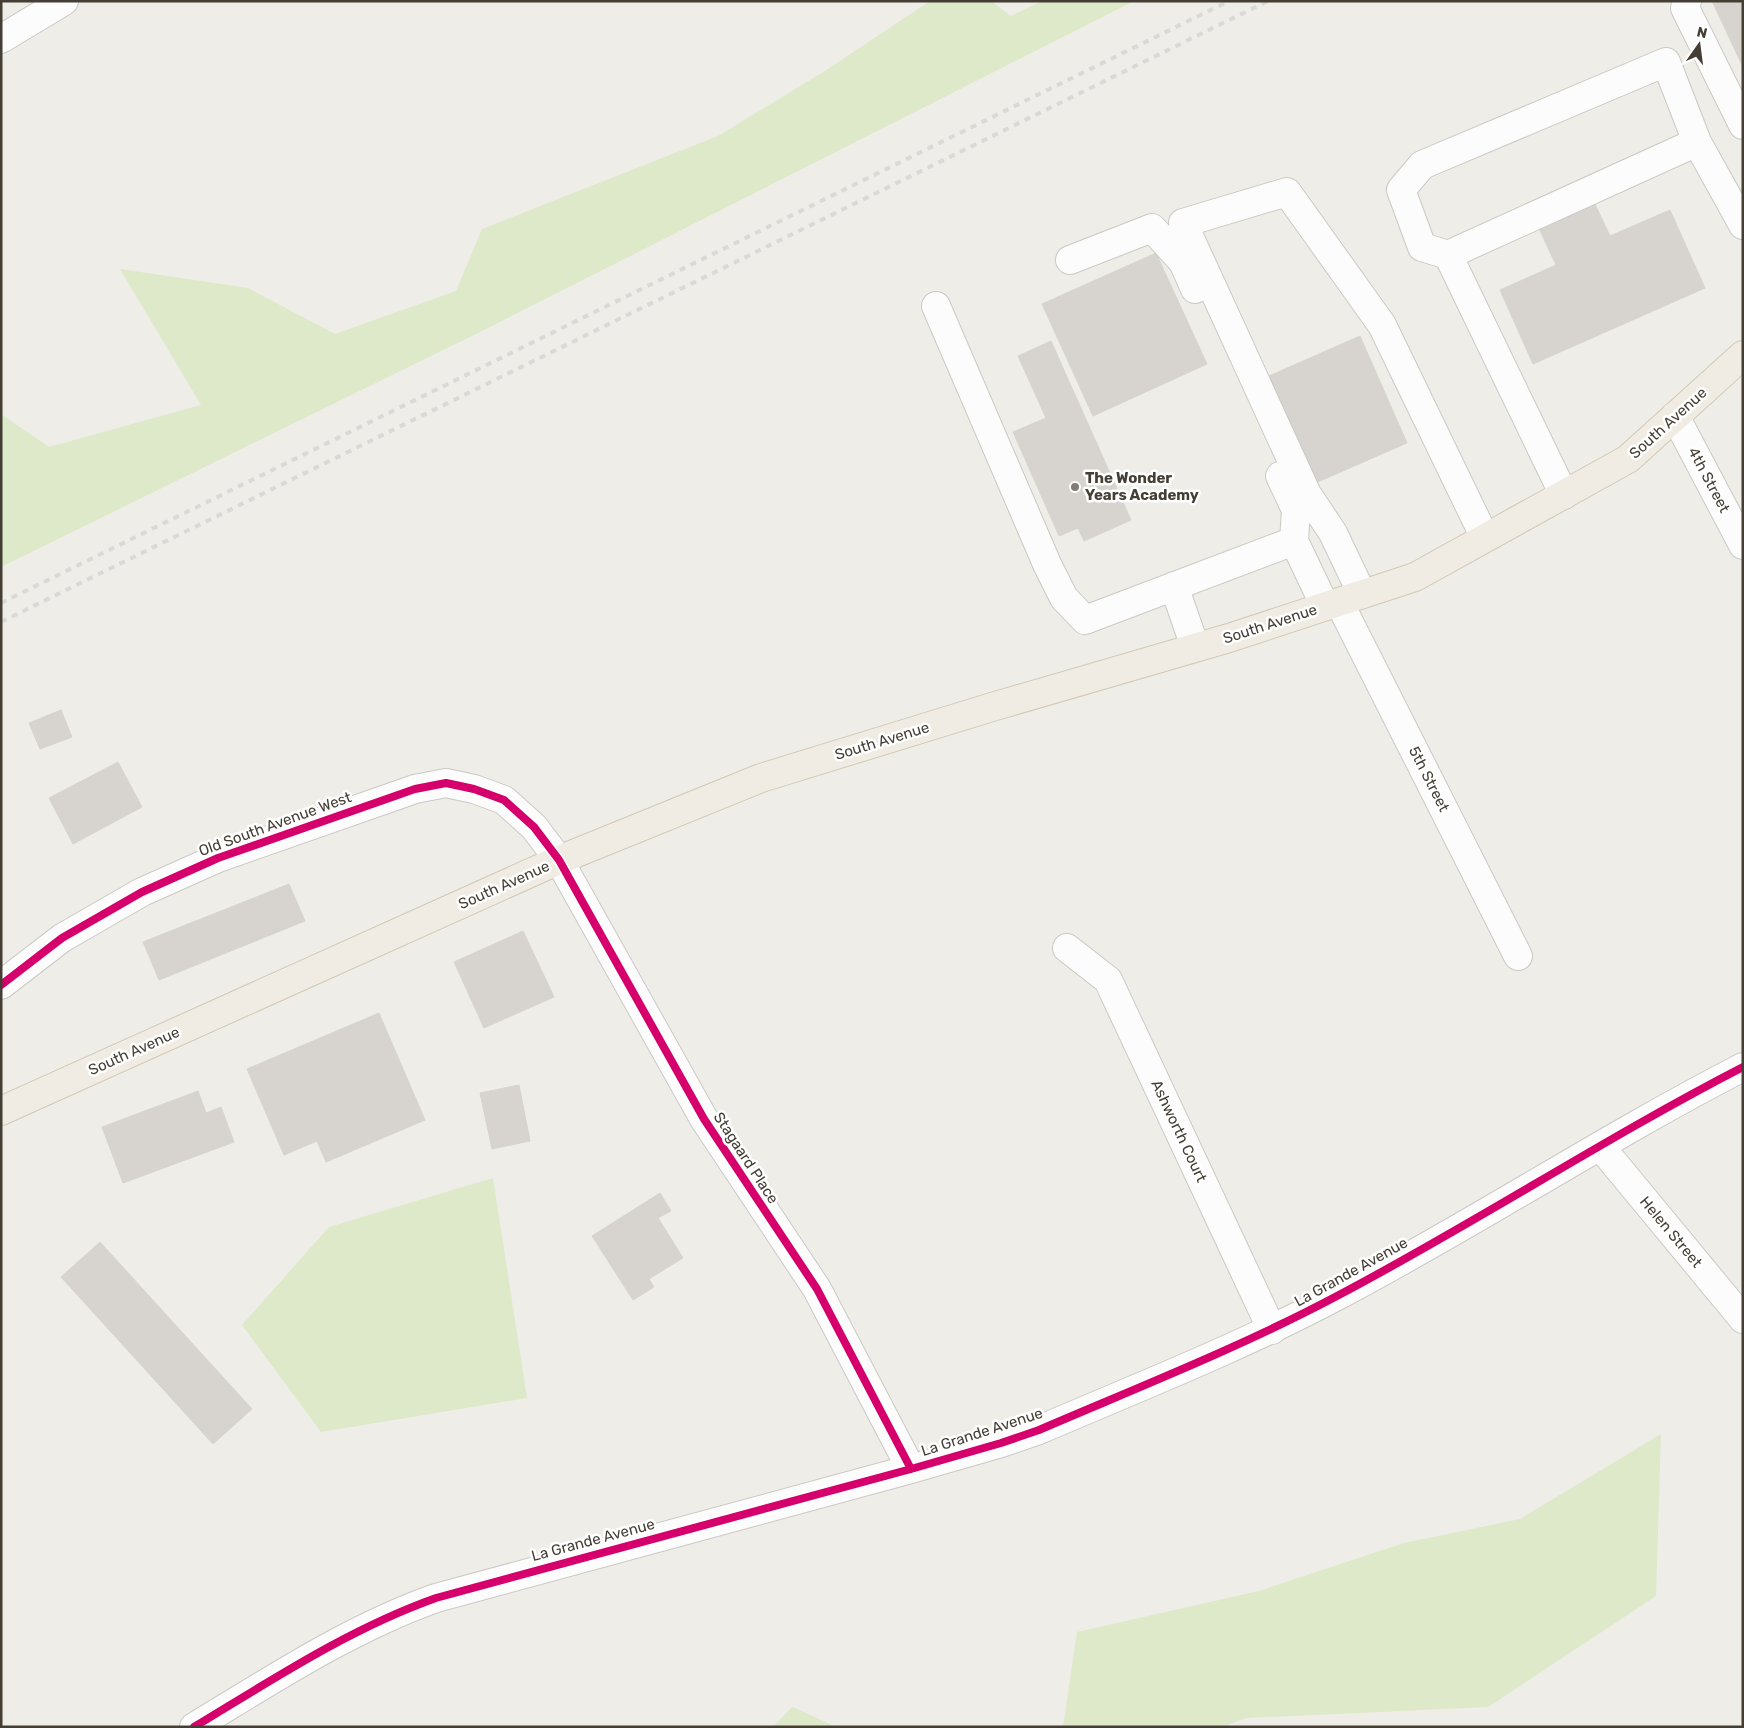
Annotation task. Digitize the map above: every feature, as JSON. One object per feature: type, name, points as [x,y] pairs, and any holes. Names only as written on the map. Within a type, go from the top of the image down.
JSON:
[{"type":"main road","name":"South Avenue","points":[[1,1111],[559,860],[761,778],[1195,647],[1415,577],[1628,459],[1743,355]]},
{"type":"street","points":[[1,39],[64,1]]},
{"type":"street","points":[[1686,1],[1685,8],[1743,125]]},
{"type":"street","points":[[1697,142],[1448,255],[1422,247],[1401,190],[1422,165],[1666,62],[1697,142],[1743,225]]},
{"type":"street","points":[[1342,601],[1333,533],[1307,494],[1183,223],[1287,192],[1382,325],[1485,538]]},
{"type":"street","points":[[1070,260],[1152,228],[1182,262],[1296,510],[1294,541],[1342,601]]},
{"type":"street","points":[[1448,255],[1564,494]]},
{"type":"street","points":[[936,306],[1064,598],[1084,620],[1294,541]]},
{"type":"street","name":"4th Street","points":[[1675,416],[1743,545]]},
{"type":"street","points":[[1174,586],[1195,647]]},
{"type":"street","name":"5th Street","points":[[1342,601],[1518,956]]},
{"type":"street","name":"Old South Avenue West","points":[[1,986],[62,938],[142,892],[218,858],[416,789],[446,783],[474,789],[504,800],[534,827],[559,860]]},
{"type":"street","name":"Stagaard Place","points":[[559,860],[704,1119],[817,1289],[911,1469]]},
{"type":"street","name":"Ashworth Court","points":[[1067,948],[1108,980],[1272,1330]]},
{"type":"street","name":"La Grande Avenue","points":[[194,1727],[329,1646],[368,1625],[428,1601],[464,1589],[911,1469],[1039,1430],[1272,1330],[1396,1264],[1682,1099],[1743,1068]]},
{"type":"street","name":"Helen Street","points":[[1600,1146],[1743,1318]]},
{"type":"green space","points":[[930,1],[991,1],[1011,16],[1042,1],[1134,1],[486,329],[1,567],[1,414],[49,447],[201,405],[120,269],[248,288],[335,334],[456,291],[482,229],[718,136],[825,71]]},
{"type":"green space","points":[[493,1178],[527,1398],[321,1432],[242,1325],[329,1227]]},
{"type":"green space","points":[[1661,1434],[1656,1596],[1488,1707],[1246,1718],[1222,1727],[1063,1727],[1077,1632],[1259,1591],[1404,1543],[1520,1519]]},
{"type":"green space","points":[[793,1707],[836,1727],[773,1727]]},
{"type":"building","points":[[1712,1],[1743,1],[1743,67]]},
{"type":"building","points":[[1593,200],[1610,236],[1670,210],[1705,288],[1533,364],[1500,290],[1556,265],[1537,224]]},
{"type":"building","points":[[1156,253],[1207,364],[1093,416],[1042,304]]},
{"type":"building","points":[[1360,336],[1407,443],[1306,487],[1260,380]]},
{"type":"building","points":[[1051,341],[1131,520],[1084,541],[1078,528],[1059,536],[1013,432],[1046,418],[1018,356]]},
{"type":"building","points":[[61,710],[72,737],[40,749],[29,723]]},
{"type":"building","points":[[118,762],[142,807],[73,844],[49,798]]},
{"type":"building","points":[[289,884],[305,921],[159,980],[143,942]]},
{"type":"building","points":[[523,931],[554,997],[484,1028],[454,962]]},
{"type":"building","points":[[379,1013],[425,1120],[326,1162],[317,1141],[284,1155],[247,1069]]},
{"type":"building","points":[[519,1085],[530,1141],[492,1149],[480,1093]]},
{"type":"building","points":[[198,1091],[206,1113],[221,1107],[234,1142],[123,1183],[102,1127]]},
{"type":"building","points":[[660,1193],[671,1211],[658,1218],[683,1258],[649,1279],[654,1287],[633,1300],[592,1236]]},
{"type":"building","points":[[100,1242],[252,1409],[213,1444],[61,1277]]},
{"type":"railway","points":[[1,603],[1229,1]]},
{"type":"railway","points":[[1,622],[1268,1]]},
{"type":"cycle path","points":[[1,985],[62,938],[142,892],[218,858],[415,789],[446,783],[474,789],[504,800],[534,827],[559,860],[704,1119],[817,1289],[911,1469]]},
{"type":"cycle path","points":[[194,1727],[342,1640],[436,1598],[1001,1443],[1039,1430],[1152,1382],[1301,1315],[1337,1296],[1439,1240],[1692,1094],[1743,1067]]},
{"type":"place","name":"The Wonder Years Academy","points":[[1075,487]]}]
